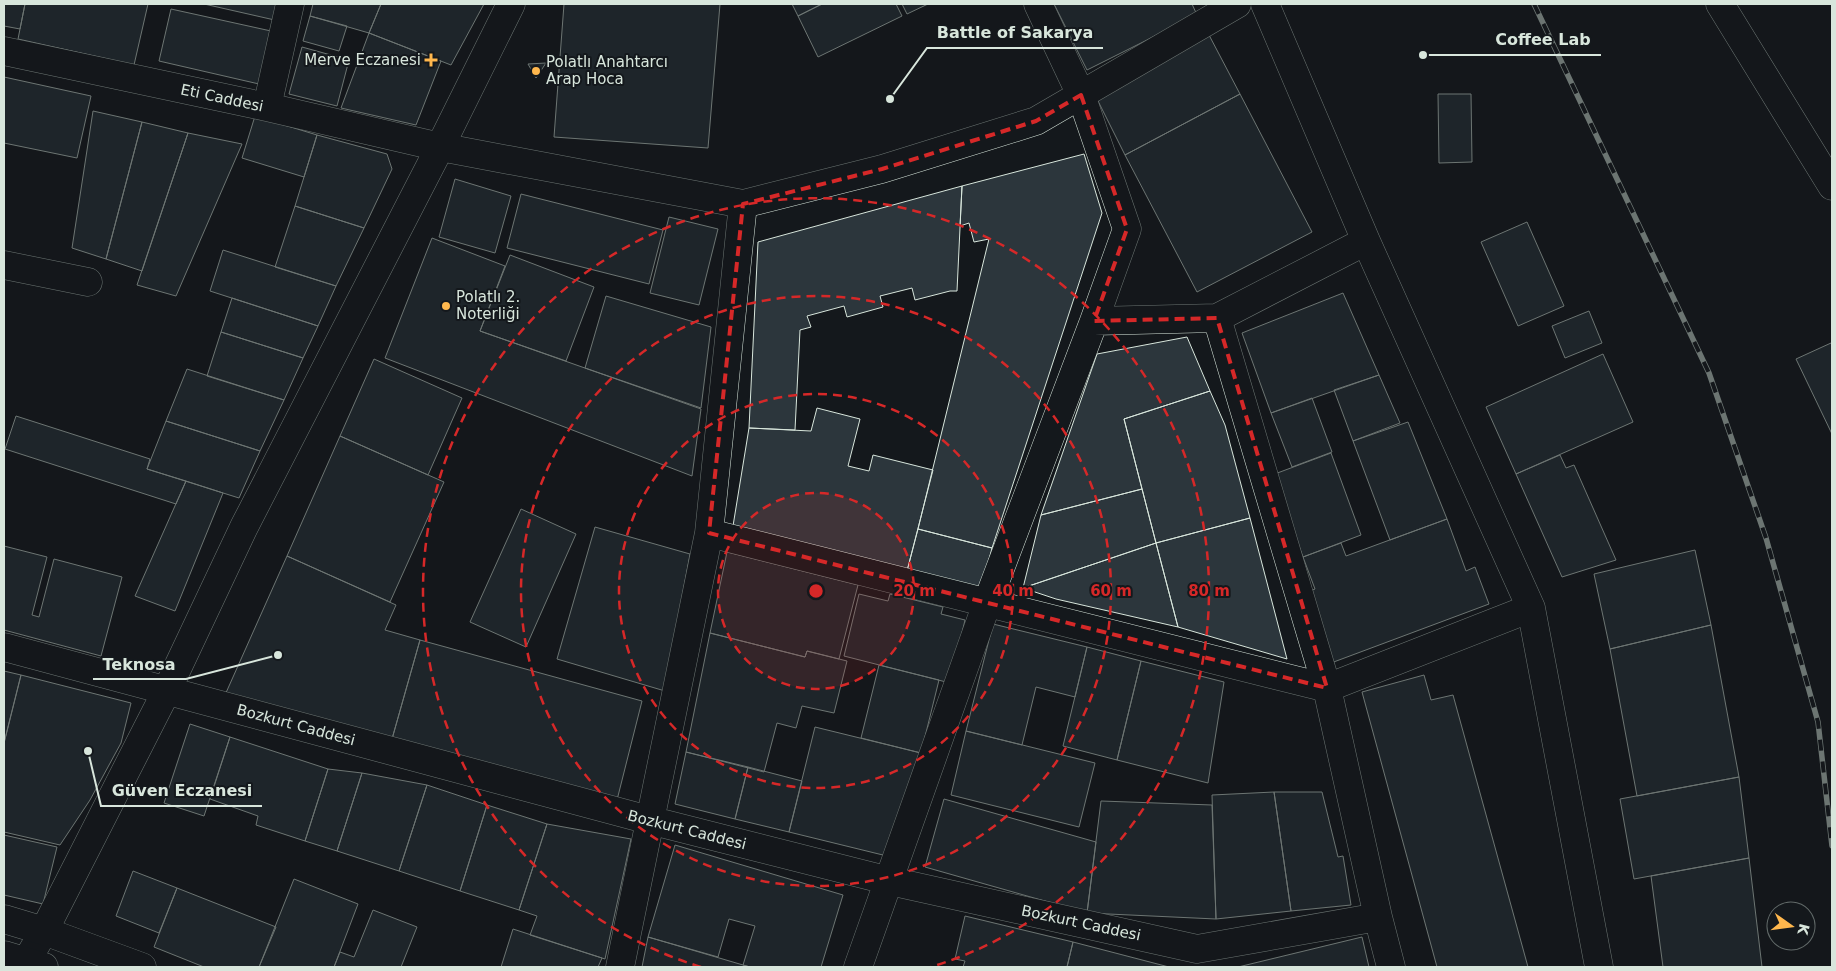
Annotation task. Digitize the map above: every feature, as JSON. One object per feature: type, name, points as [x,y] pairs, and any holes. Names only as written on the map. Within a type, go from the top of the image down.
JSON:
[{"type":"street","points":[[267,107],[290,4]]},
{"type":"street","points":[[24,962],[44,931],[167,690],[244,527],[440,147],[510,4]]},
{"type":"street","points":[[858,967],[890,882],[987,603],[1127,229],[1081,95],[1038,4]]},
{"type":"street","points":[[620,967],[708,533],[743,204],[882,169],[1036,121],[1237,4]]},
{"type":"street","points":[[1265,4],[1366,241],[1532,608],[1600,967]]},
{"type":"street","points":[[1720,4],[1832,186]]},
{"type":"street","name":"Eti Caddesi","points":[[4,51],[267,107],[440,147],[743,204]]},
{"type":"street","points":[[1094,321],[1217,318],[1366,241]]},
{"type":"street","points":[[4,265],[88,282]]},
{"type":"street","points":[[1217,318],[1326,688],[1391,967]]},
{"type":"street","points":[[708,533],[1326,688],[1532,608]]},
{"type":"street","name":"Bozkurt Caddesi","points":[[4,647],[649,820],[890,882],[1197,949],[1378,916]]},
{"type":"street","points":[[4,919],[44,931],[142,967]]},
{"type":"highlighted area","points":[[1081,95],[1127,229],[1094,321],[1217,318],[1327,688],[709,533],[743,204],[882,169],[1036,121]]},
{"type":"building","points":[[4,4],[25,4],[20,29],[4,26]]},
{"type":"building","points":[[25,4],[148,4],[134,65],[18,39]]},
{"type":"building","points":[[204,4],[283,4],[279,21]]},
{"type":"building","points":[[313,4],[381,4],[369,33],[310,16]]},
{"type":"building","points":[[381,4],[484,4],[451,65],[369,33]]},
{"type":"building","points":[[564,4],[720,4],[708,148],[554,137]]},
{"type":"building","points":[[792,4],[822,4],[798,16]]},
{"type":"building","points":[[822,4],[896,4],[902,16],[818,57],[798,16]]},
{"type":"building","points":[[902,4],[928,4],[907,14]]},
{"type":"building","points":[[1054,4],[1192,4],[1197,15],[1087,70]]},
{"type":"building","points":[[171,9],[271,31],[259,84],[159,61]]},
{"type":"building","points":[[310,16],[347,26],[339,51],[303,41]]},
{"type":"building","points":[[369,33],[441,61],[416,125],[341,108]]},
{"type":"building","points":[[1209,35],[1240,94],[1125,155],[1095,95]]},
{"type":"building","points":[[302,47],[349,60],[337,106],[289,94]]},
{"type":"building","name":"Polatlı Anahtarcı Arap Hoca","points":[[546,63],[536,78],[528,64]]},
{"type":"building","points":[[4,77],[91,96],[77,158],[4,143]]},
{"type":"building","points":[[1240,94],[1312,232],[1197,292],[1125,155]]},
{"type":"building","points":[[1438,94],[1471,94],[1472,162],[1439,163]]},
{"type":"building","points":[[93,111],[142,122],[106,259],[72,248]]},
{"type":"building","points":[[255,116],[317,135],[304,177],[242,158]]},
{"type":"building","points":[[142,122],[188,133],[142,271],[106,259]]},
{"type":"building","points":[[188,133],[242,144],[176,296],[137,285]]},
{"type":"building","points":[[317,135],[387,154],[392,169],[364,228],[295,206]]},
{"type":"building","points":[[1084,154],[1102,213],[992,548],[918,529],[989,239],[974,242],[969,223],[960,226],[962,186]]},
{"type":"building","points":[[455,179],[511,196],[495,253],[439,237]]},
{"type":"building","points":[[962,186],[957,291],[915,300],[912,288],[880,296],[883,307],[847,317],[844,306],[807,316],[811,327],[800,330],[795,430],[749,428],[758,242]]},
{"type":"building","points":[[521,194],[663,230],[649,284],[507,248]]},
{"type":"building","points":[[295,206],[364,228],[336,286],[275,267]]},
{"type":"building","points":[[669,217],[718,229],[699,305],[650,293]]},
{"type":"building","points":[[1527,222],[1564,306],[1518,326],[1481,242]]},
{"type":"building","points":[[432,238],[505,266],[480,331],[701,409],[692,476],[385,358]]},
{"type":"building","points":[[223,250],[336,286],[318,326],[210,291]]},
{"type":"building","points":[[510,255],[594,287],[566,361],[480,331]]},
{"type":"building","points":[[1343,293],[1379,375],[1271,413],[1242,333]]},
{"type":"building","points":[[606,296],[711,327],[701,408],[585,368]]},
{"type":"building","points":[[232,298],[318,326],[303,358],[221,332]]},
{"type":"building","points":[[1589,311],[1602,343],[1565,358],[1552,326]]},
{"type":"building","points":[[221,332],[303,358],[284,400],[207,376]]},
{"type":"building","points":[[1187,337],[1210,391],[1124,419],[1142,489],[1041,515],[1097,354]]},
{"type":"building","points":[[1831,343],[1832,346],[1832,434],[1796,359]]},
{"type":"building","points":[[1603,354],[1633,422],[1516,474],[1486,407]]},
{"type":"building","points":[[374,359],[462,398],[428,475],[340,436]]},
{"type":"building","points":[[187,369],[284,400],[260,451],[166,421]]},
{"type":"building","points":[[1379,375],[1400,423],[1353,441],[1334,390]]},
{"type":"building","points":[[1210,391],[1225,425],[1250,518],[1156,543],[1124,419]]},
{"type":"building","points":[[1312,398],[1332,452],[1292,467],[1271,413]]},
{"type":"building","points":[[817,408],[860,419],[848,466],[869,471],[873,455],[933,470],[907,571],[733,526],[749,428],[811,431]]},
{"type":"building","points":[[16,416],[150,459],[147,469],[186,481],[176,504],[5,449]]},
{"type":"building","points":[[166,421],[260,451],[239,498],[147,469]]},
{"type":"building","points":[[1408,422],[1447,519],[1390,540],[1353,441]]},
{"type":"building","points":[[340,436],[444,482],[390,602],[287,556]]},
{"type":"building","points":[[1331,453],[1361,535],[1303,557],[1272,475]]},
{"type":"building","points":[[1560,455],[1566,468],[1574,465],[1616,560],[1562,577],[1516,474]]},
{"type":"building","points":[[186,481],[223,493],[175,611],[135,596]]},
{"type":"building","points":[[1142,489],[1156,543],[1023,588],[1041,515]]},
{"type":"building","points":[[521,509],[576,534],[526,647],[470,622]]},
{"type":"building","points":[[1250,518],[1287,659],[1178,627],[1156,543]]},
{"type":"building","points":[[1447,519],[1466,571],[1475,567],[1489,604],[1331,663],[1305,593],[1315,589],[1303,557],[1341,543],[1346,556]]},
{"type":"building","points":[[595,527],[690,554],[665,691],[557,659]]},
{"type":"building","points":[[918,529],[992,548],[981,590],[907,571]]},
{"type":"building","points":[[1156,543],[1178,627],[1056,599],[1023,588]]},
{"type":"building","points":[[4,546],[47,557],[32,615],[39,617],[54,559],[122,577],[101,656],[4,630]]},
{"type":"building","points":[[1695,550],[1711,625],[1610,649],[1594,574]]},
{"type":"building","points":[[727,552],[858,585],[839,659],[807,651],[805,657],[710,633]]},
{"type":"building","points":[[287,556],[396,605],[385,630],[420,640],[392,739],[225,695]]},
{"type":"building","points":[[859,594],[888,601],[890,594],[943,607],[941,614],[965,620],[950,683],[844,656]]},
{"type":"building","points":[[993,624],[1087,647],[1075,697],[1036,687],[1022,745],[966,731]]},
{"type":"building","points":[[1711,625],[1739,777],[1637,796],[1610,649]]},
{"type":"building","points":[[710,633],[805,657],[807,651],[847,661],[834,713],[802,706],[796,728],[777,723],[764,772],[686,752]]},
{"type":"building","points":[[420,640],[642,701],[617,800],[392,739]]},
{"type":"building","points":[[1087,647],[1141,661],[1117,760],[1063,746]]},
{"type":"building","points":[[1141,661],[1224,682],[1208,783],[1117,760]]},
{"type":"building","points":[[879,665],[939,680],[921,753],[861,738]]},
{"type":"building","points":[[4,671],[21,675],[4,743]]},
{"type":"building","points":[[21,675],[131,703],[121,743],[90,800],[60,845],[4,832],[4,743]]},
{"type":"building","points":[[1424,675],[1431,700],[1453,695],[1528,967],[1437,967],[1362,692]]},
{"type":"building","points":[[190,724],[230,737],[204,816],[164,803]]},
{"type":"building","points":[[815,727],[921,753],[887,856],[789,832]]},
{"type":"building","points":[[966,731],[1095,763],[1079,827],[951,795]]},
{"type":"building","points":[[230,737],[328,769],[305,841],[256,825],[258,816],[210,799]]},
{"type":"building","points":[[686,752],[748,767],[735,819],[675,804]]},
{"type":"building","points":[[748,767],[802,781],[789,832],[735,819]]},
{"type":"building","points":[[328,769],[362,773],[337,851],[305,841]]},
{"type":"building","points":[[362,773],[427,785],[399,871],[337,851]]},
{"type":"building","points":[[1739,777],[1749,858],[1634,879],[1620,799]]},
{"type":"building","points":[[427,785],[487,805],[460,891],[399,871]]},
{"type":"building","points":[[1274,792],[1322,792],[1338,857],[1343,856],[1351,905],[1291,911]]},
{"type":"building","points":[[1274,792],[1291,911],[1216,919],[1212,795]]},
{"type":"building","points":[[944,799],[1096,842],[1087,913],[925,867]]},
{"type":"building","points":[[1101,801],[1212,805],[1216,919],[1087,913]]},
{"type":"building","points":[[487,805],[547,824],[519,910],[460,891]]},
{"type":"building","points":[[547,824],[631,839],[605,959],[530,935],[537,916],[519,910]]},
{"type":"building","points":[[4,835],[57,847],[43,904],[4,895]]},
{"type":"building","points":[[675,845],[843,895],[821,967],[750,967],[743,965],[755,926],[729,919],[718,957],[648,937]]},
{"type":"building","points":[[1749,858],[1762,967],[1663,967],[1651,876]]},
{"type":"building","points":[[133,871],[177,888],[159,933],[116,916]]},
{"type":"building","points":[[294,879],[358,904],[334,967],[259,967]]},
{"type":"building","points":[[177,888],[276,927],[259,967],[204,967],[154,947]]},
{"type":"building","points":[[373,910],[417,927],[401,967],[334,967],[340,952],[354,957]]},
{"type":"building","points":[[965,916],[1073,942],[1067,967],[963,967],[965,961],[955,959]]},
{"type":"building","points":[[513,929],[602,958],[598,967],[501,967]]},
{"type":"building","points":[[648,937],[743,965],[750,967],[642,967]]},
{"type":"building","points":[[1362,937],[1369,967],[1238,967]]},
{"type":"building","points":[[1073,942],[1169,967],[1067,967]]},
{"type":"railway","points":[[1534,4],[1709,373],[1766,538],[1818,722],[1832,846]]},
{"type":"place","name":"Coffee Lab","points":[[1423,55]]},
{"type":"place","name":"Merve Eczanesi","points":[[431,60]]},
{"type":"place","name":"Polatlı Anahtarcı Arap Hoca","points":[[536,71]]},
{"type":"place","name":"Battle of Sakarya","points":[[890,99]]},
{"type":"place","name":"Polatlı 2. Noterliği","points":[[446,306]]},
{"type":"place","name":"Teknosa","points":[[278,655]]},
{"type":"place","name":"Güven Eczanesi","points":[[88,751]]}]
